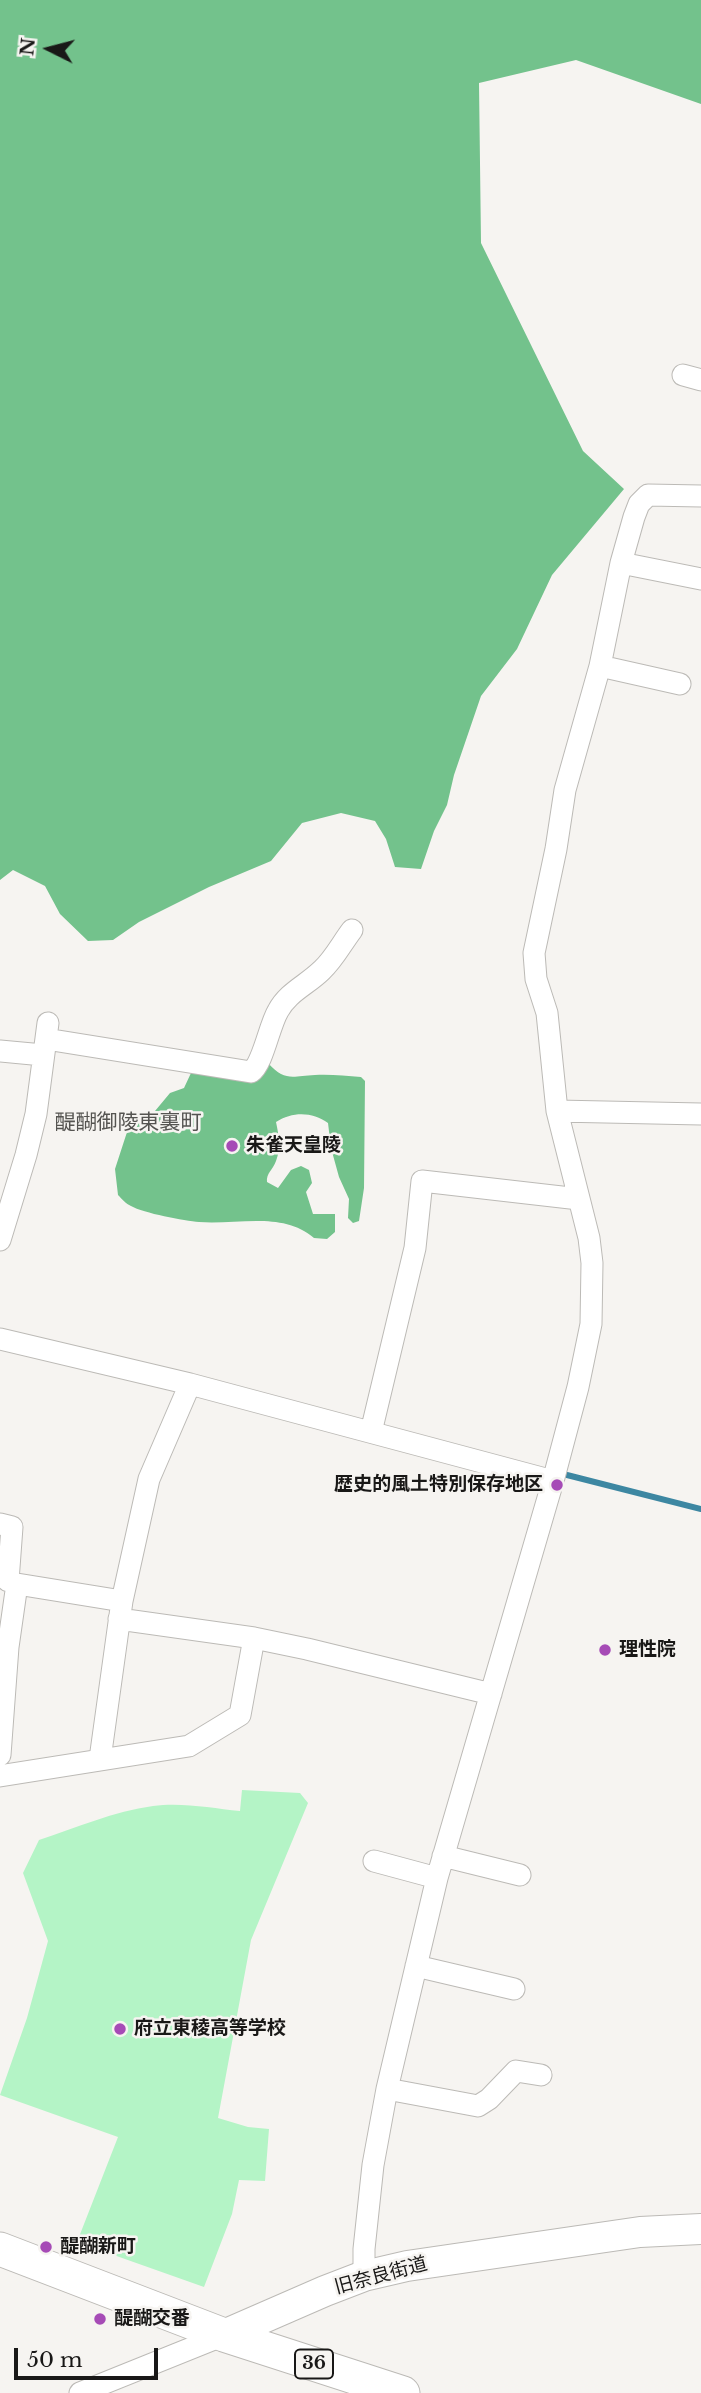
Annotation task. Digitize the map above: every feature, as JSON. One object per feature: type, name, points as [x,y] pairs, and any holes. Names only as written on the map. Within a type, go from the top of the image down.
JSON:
[{"type":"main road","name":"36","points":[[0,2249],[224,2335],[403,2393]]},
{"type":"street","points":[[364,2276],[364,2249],[373,2165],[387,2089],[416,1966],[443,1856],[553,1481],[578,1387],[591,1324],[592,1263],[589,1238],[557,1111],[547,1013],[536,979],[534,953],[556,849],[565,790],[600,666],[621,563],[634,517],[639,504],[648,495],[701,496]]},
{"type":"street","points":[[621,563],[701,579]]},
{"type":"street","points":[[600,666],[680,684]]},
{"type":"street","points":[[0,1051],[45,1039],[251,1072],[257,1068],[268,1032],[283,1003],[327,965],[352,930]]},
{"type":"street","points":[[0,1240],[36,1114],[45,1039]]},
{"type":"street","points":[[557,1111],[701,1114]]},
{"type":"street","points":[[371,1432],[415,1248],[422,1181],[579,1199]]},
{"type":"street","points":[[0,1339],[190,1384],[553,1481]]},
{"type":"street","points":[[100,1759],[120,1610],[149,1479],[190,1384]]},
{"type":"street","points":[[0,1524],[12,1527],[8,1582],[8,1647],[0,1755]]},
{"type":"street","points":[[8,1582],[120,1610],[307,1649],[492,1694]]},
{"type":"street","points":[[0,1776],[189,1746],[240,1715],[254,1638]]},
{"type":"street","points":[[443,1856],[520,1875]]},
{"type":"street","points":[[374,1861],[437,1878]]},
{"type":"street","points":[[416,1966],[514,1989]]},
{"type":"street","points":[[387,2089],[478,2106],[489,2099],[516,2071],[541,2075]]},
{"type":"street","name":"旧奈良街道","points":[[80,2393],[364,2276],[407,2266],[551,2244],[640,2232],[701,2229]]},
{"type":"green space","points":[[0,0],[701,0],[701,104],[576,60],[479,83],[481,243],[583,451],[624,489],[552,575],[517,649],[481,696],[454,775],[447,805],[434,831],[421,869],[395,867],[386,839],[375,821],[341,813],[302,823],[271,861],[209,887],[139,922],[113,940],[88,941],[60,914],[45,886],[13,870],[0,880]]},
{"type":"green space","points":[[268,1063],[279,1073],[289,1077],[338,1075],[361,1077],[365,1081],[364,1188],[359,1221],[353,1223],[348,1218],[349,1199],[339,1177],[328,1123],[309,1115],[289,1116],[276,1122],[279,1151],[267,1182],[278,1188],[291,1170],[301,1166],[309,1170],[312,1183],[306,1192],[313,1214],[335,1214],[335,1232],[327,1239],[314,1238],[302,1230],[274,1222],[199,1222],[164,1216],[131,1206],[118,1195],[115,1169],[128,1129],[150,1117],[170,1093],[184,1088],[191,1073],[204,1066]]},
{"type":"green space","name":"府立東稜高等学校","points":[[242,1790],[300,1793],[308,1803],[251,1940],[218,2118],[248,2127],[269,2129],[265,2181],[239,2180],[232,2214],[204,2287],[77,2242],[118,2137],[0,2095],[27,2018],[48,1941],[23,1873],[39,1840],[138,1808],[185,1805],[240,1811]]},
{"type":"waterway","points":[[567,1475],[701,1509]]},
{"type":"place","name":"朱雀天皇陵","points":[[232,1146]]},
{"type":"place","name":"歴史的風土特別保存地区","points":[[557,1485]]},
{"type":"place","name":"理性院","points":[[605,1650]]},
{"type":"place","name":"府立東稜高等学校","points":[[120,2029]]},
{"type":"place","name":"醍醐新町","points":[[46,2247]]},
{"type":"place","name":"醍醐交番","points":[[100,2319]]},
{"type":"district","name":"醍醐御陵東裏町","points":[[128,1123]]}]
